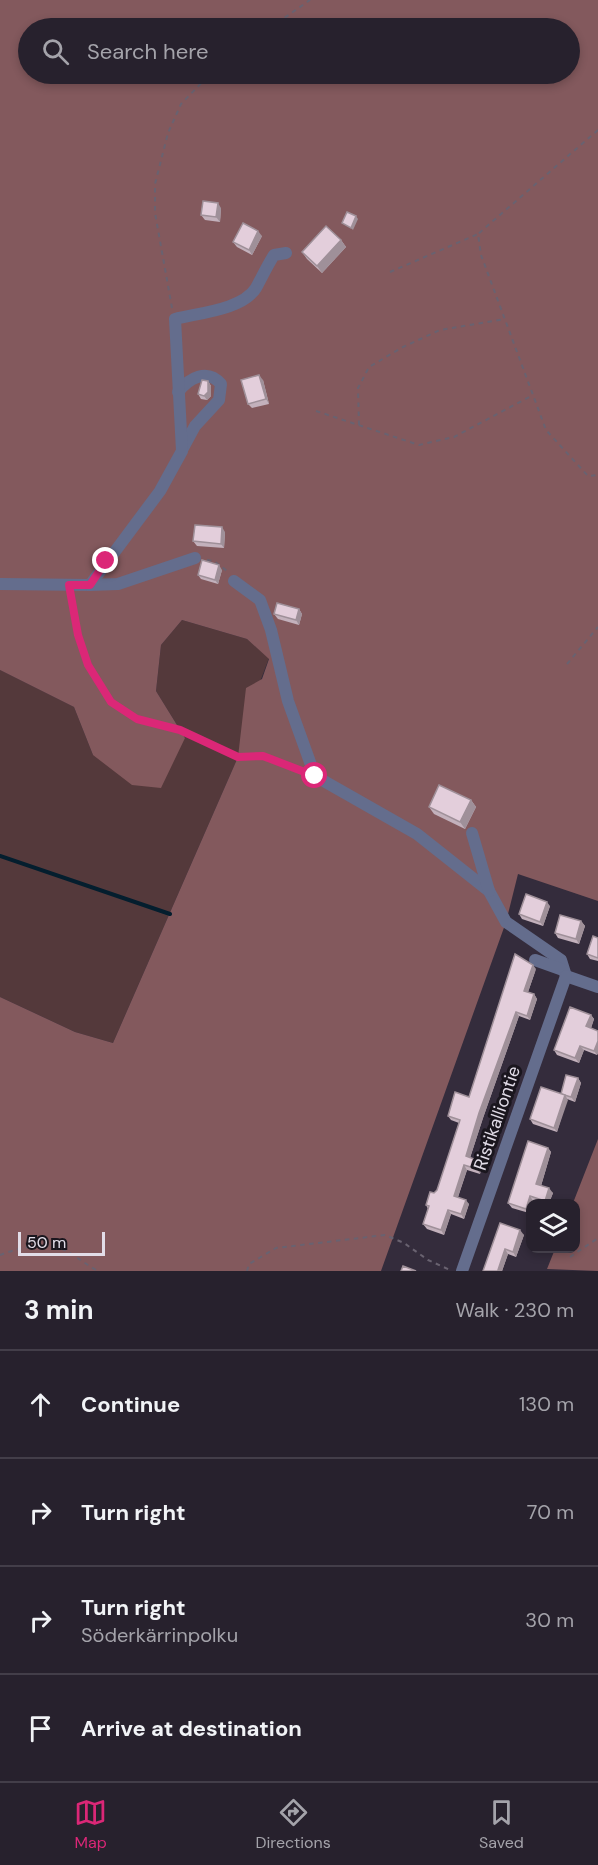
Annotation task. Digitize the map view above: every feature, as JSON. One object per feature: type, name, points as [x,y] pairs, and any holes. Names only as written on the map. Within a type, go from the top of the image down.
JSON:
[{"type":"street","points":[[182,451],[174,319],[231,305],[246,298],[255,289],[274,255],[286,253]]},
{"type":"street","points":[[90,585],[160,491],[195,426],[219,400],[221,384],[216,379],[198,376],[186,381],[178,392]]},
{"type":"street","points":[[0,584],[118,584],[195,558]]},
{"type":"street","points":[[234,581],[260,600],[271,630],[288,701],[315,776],[417,834],[489,891]]},
{"type":"street","points":[[472,833],[489,891],[507,922],[561,960],[564,973]]},
{"type":"street","points":[[535,960],[598,987]]},
{"type":"street","name":"Ristikalliontie","points":[[462,1271],[564,973]]},
{"type":"path","points":[[284,18],[310,0]]},
{"type":"path","points":[[174,319],[160,249],[155,213],[155,184],[168,133],[181,104],[200,84]]},
{"type":"path","points":[[390,272],[478,234],[598,130]]},
{"type":"path","points":[[478,234],[481,255],[546,430],[588,476],[598,475]]},
{"type":"path","points":[[359,425],[358,388],[369,367],[403,347],[440,330],[505,319]]},
{"type":"path","points":[[316,411],[419,445],[454,437],[533,395]]},
{"type":"path","points":[[195,558],[214,561],[226,568],[234,581]]},
{"type":"path","points":[[69,585],[78,635],[88,665],[111,702],[137,719],[180,730],[238,757],[263,756],[315,776]]},
{"type":"path","points":[[567,664],[598,627]]},
{"type":"path","points":[[247,1271],[249,1264],[276,1248],[385,1235],[404,1243],[428,1260],[452,1271]]},
{"type":"path","points":[[570,1257],[598,1238]]},
{"type":"path","points":[[0,1255],[21,1247],[46,1246],[67,1251],[98,1271]]},
{"type":"shaded area","points":[[0,0],[598,0],[598,901],[518,874],[506,922],[381,1271],[0,1271],[0,997],[75,1032],[113,1043],[238,757],[246,688],[262,679],[269,659],[247,639],[182,620],[161,645],[156,691],[185,738],[161,788],[132,785],[93,755],[74,707],[0,670]]},
{"type":"shaded area","points":[[182,620],[247,639],[269,658],[244,724],[238,757],[113,1043],[75,1032],[0,997],[0,670],[74,707],[93,755],[185,738],[156,691],[161,645]]},
{"type":"shaded area","points":[[598,1139],[598,1271],[547,1269],[553,1253],[580,1253],[580,1199],[575,1199]]},
{"type":"building","points":[[203,201],[218,203],[216,217],[201,215]]},
{"type":"building","points":[[347,212],[356,216],[351,228],[342,223]]},
{"type":"building","points":[[243,223],[258,231],[249,250],[233,242]]},
{"type":"building","points":[[326,226],[341,240],[317,266],[302,252]]},
{"type":"building","points":[[259,375],[266,399],[248,404],[241,380]]},
{"type":"building","points":[[202,380],[208,381],[208,392],[204,396],[198,394]]},
{"type":"building","points":[[195,525],[222,527],[221,544],[193,541]]},
{"type":"building","points":[[202,560],[219,565],[215,580],[198,575]]},
{"type":"building","points":[[277,603],[299,609],[296,620],[274,614]]},
{"type":"building","points":[[439,785],[471,800],[460,822],[429,807]]},
{"type":"building","points":[[526,894],[547,902],[540,922],[519,914]]},
{"type":"building","points":[[560,915],[581,921],[576,939],[555,933]]},
{"type":"building","points":[[593,936],[598,938],[598,958],[587,954]]},
{"type":"building","points":[[515,954],[533,965],[524,991],[534,994],[527,1016],[516,1012],[479,1113],[466,1156],[479,1161],[477,1169],[464,1165],[454,1196],[466,1200],[461,1214],[448,1210],[441,1230],[423,1224],[429,1206],[426,1205],[430,1192],[434,1193],[437,1190],[460,1120],[448,1116],[455,1092],[469,1097]]},
{"type":"building","points":[[570,1007],[591,1015],[586,1026],[598,1031],[598,1041],[594,1051],[580,1046],[575,1058],[554,1050]]},
{"type":"building","points":[[566,1075],[578,1078],[571,1097],[561,1094]]},
{"type":"building","points":[[541,1087],[565,1095],[554,1128],[530,1119]]},
{"type":"building","points":[[528,1141],[548,1148],[536,1184],[549,1188],[546,1199],[530,1196],[529,1199],[526,1199],[526,1209],[508,1203]]},
{"type":"building","points":[[500,1223],[520,1230],[513,1252],[505,1249],[498,1270],[502,1271],[483,1271]]},
{"type":"building","points":[[403,1266],[416,1271],[401,1271]]},
{"type":"waterway","points":[[0,856],[170,914]]},
{"type":"route","points":[[106,561],[90,585],[69,585],[78,635],[88,665],[111,702],[137,719],[180,730],[238,757],[263,756],[315,776]]}]
